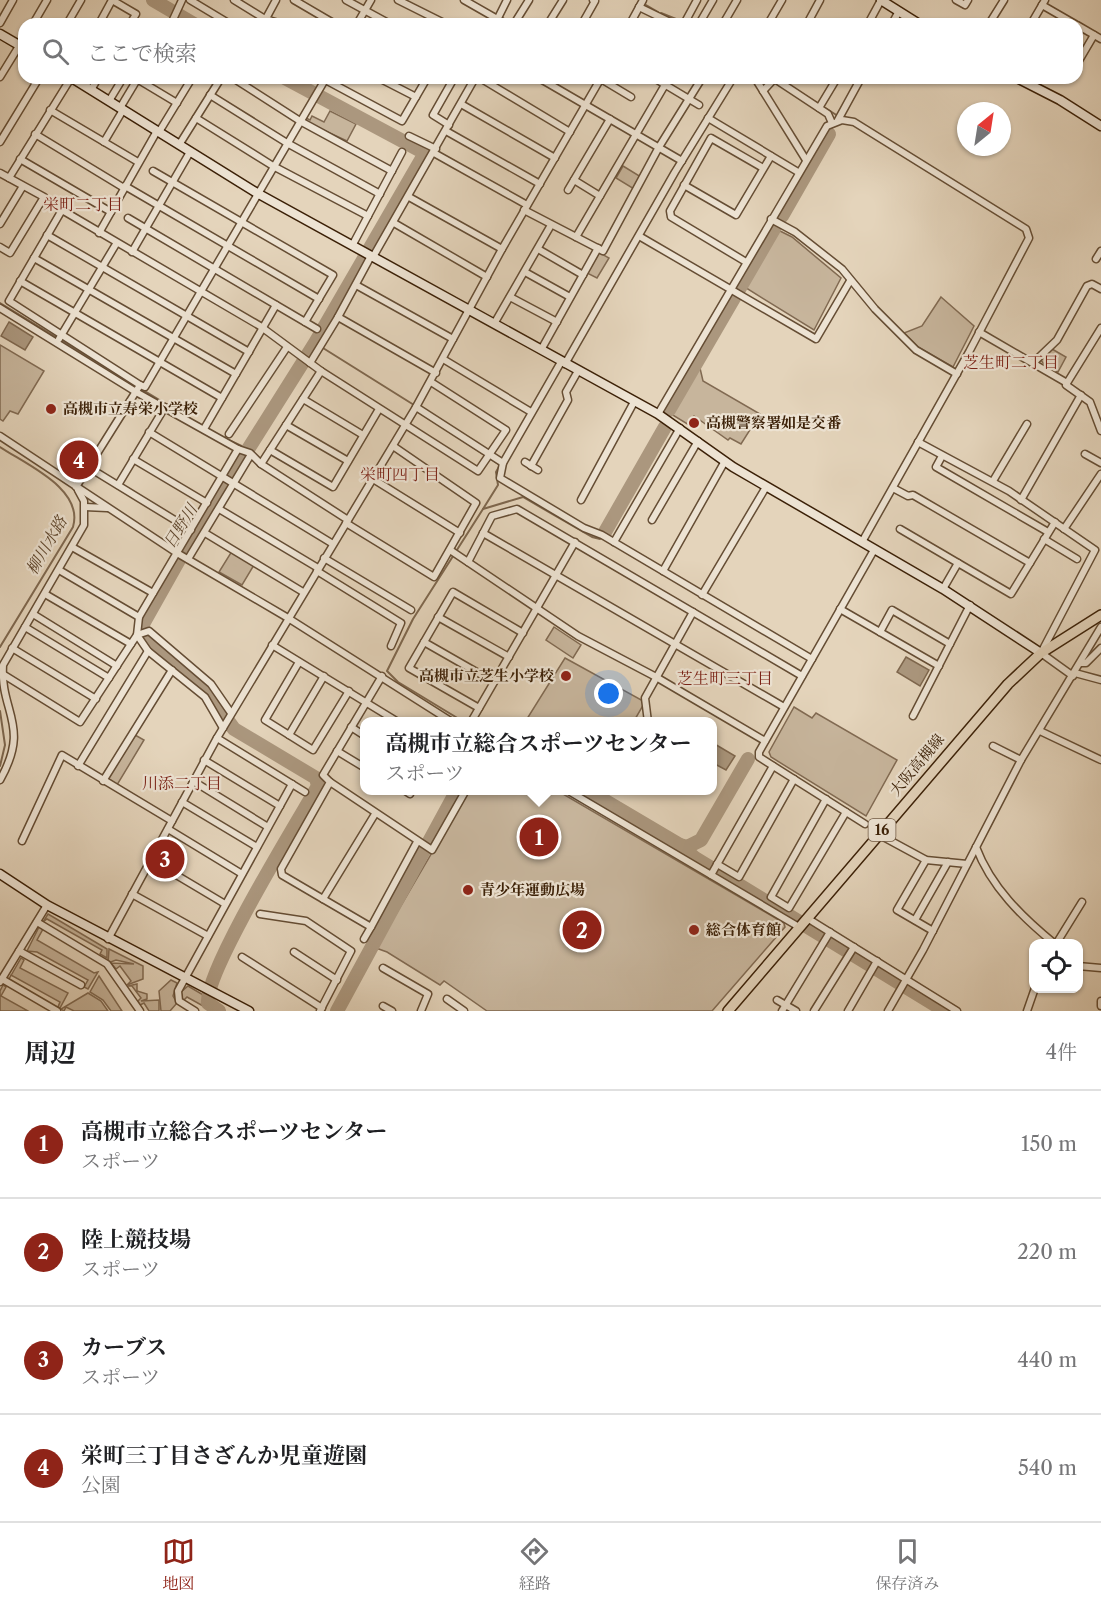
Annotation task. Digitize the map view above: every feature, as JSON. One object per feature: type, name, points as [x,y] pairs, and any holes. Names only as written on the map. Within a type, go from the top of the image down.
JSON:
[{"type":"main road","name":"大阪高槻線","points":[[728,1011],[1008,684],[1041,653],[1101,615]]},
{"type":"street","points":[[0,22],[13,0]]},
{"type":"street","points":[[36,18],[47,0]]},
{"type":"street","points":[[70,18],[81,0]]},
{"type":"street","points":[[102,18],[112,0],[136,14],[134,18]]},
{"type":"street","points":[[174,18],[182,0]]},
{"type":"street","points":[[190,0],[220,18]]},
{"type":"street","points":[[234,0],[260,18]]},
{"type":"street","points":[[266,18],[276,0]]},
{"type":"street","points":[[294,0],[325,18]]},
{"type":"street","points":[[346,0],[379,18]]},
{"type":"street","points":[[360,18],[371,0]]},
{"type":"street","points":[[464,0],[490,18]]},
{"type":"street","points":[[498,18],[507,0]]},
{"type":"street","points":[[518,18],[529,0]]},
{"type":"street","points":[[552,18],[563,0]]},
{"type":"street","points":[[585,18],[595,1],[593,0]]},
{"type":"street","points":[[687,18],[697,0]]},
{"type":"street","points":[[702,18],[713,0]]},
{"type":"street","points":[[726,18],[737,0]]},
{"type":"street","points":[[772,18],[782,0]]},
{"type":"street","points":[[810,18],[820,0]]},
{"type":"street","points":[[871,18],[881,0],[897,6],[912,18]]},
{"type":"street","points":[[956,0],[965,5],[968,0]]},
{"type":"street","points":[[994,18],[1004,0]]},
{"type":"street","points":[[402,1],[435,18]]},
{"type":"street","points":[[633,18],[641,2],[662,18]]},
{"type":"street","points":[[1034,18],[1043,2],[1066,18]]},
{"type":"street","points":[[1083,29],[1101,39]]},
{"type":"street","points":[[0,34],[18,42]]},
{"type":"street","points":[[1083,54],[1094,35]]},
{"type":"street","points":[[0,77],[18,50]]},
{"type":"street","points":[[0,142],[35,84]]},
{"type":"street","points":[[9,178],[67,84]]},
{"type":"street","points":[[81,84],[257,193],[658,414],[766,488],[943,589],[1074,674],[1101,680]]},
{"type":"street","points":[[91,90],[94,84]]},
{"type":"street","points":[[109,101],[119,84]]},
{"type":"street","points":[[104,142],[135,84]]},
{"type":"street","points":[[146,84],[177,103]]},
{"type":"street","points":[[99,232],[138,162],[177,103],[186,84]]},
{"type":"street","points":[[179,145],[216,84]]},
{"type":"street","points":[[242,84],[300,121],[392,171]]},
{"type":"street","points":[[322,84],[314,100],[257,193],[228,246],[214,269],[201,292],[188,315],[174,339],[145,387],[9,301],[62,210],[116,244],[132,252],[201,292],[263,328],[321,371],[478,471],[506,430],[430,382]]},
{"type":"street","points":[[333,84],[402,121],[423,84]]},
{"type":"street","points":[[391,84],[416,97]]},
{"type":"street","points":[[451,84],[433,116],[448,128],[540,184]]},
{"type":"street","points":[[310,363],[394,223],[472,84]]},
{"type":"street","points":[[490,84],[570,132]]},
{"type":"street","points":[[548,84],[682,161]]},
{"type":"street","points":[[108,939],[204,760],[303,592],[406,425],[525,208],[598,84]]},
{"type":"street","points":[[611,84],[632,97]]},
{"type":"street","points":[[576,237],[665,84]]},
{"type":"street","points":[[671,84],[699,105]]},
{"type":"street","points":[[410,136],[551,225],[603,250],[659,147],[699,84]]},
{"type":"street","points":[[729,84],[563,363],[531,412],[503,463],[505,464],[500,478],[614,542],[812,659]]},
{"type":"street","points":[[759,84],[806,160]]},
{"type":"street","points":[[763,91],[769,84]]},
{"type":"street","points":[[784,84],[828,114],[835,122],[854,122],[946,177],[1027,231],[1028,242],[862,542]]},
{"type":"street","points":[[819,108],[833,84]]},
{"type":"street","points":[[658,414],[735,291],[746,261],[798,172],[824,129],[835,122],[857,84]]},
{"type":"street","points":[[1029,84],[1060,100],[1101,126]]},
{"type":"street","points":[[210,95],[287,143],[380,194]]},
{"type":"street","points":[[461,104],[555,158]]},
{"type":"street","points":[[50,110],[138,162]]},
{"type":"street","points":[[196,118],[273,166],[368,216]]},
{"type":"street","points":[[708,118],[798,172]]},
{"type":"street","points":[[568,190],[610,119]]},
{"type":"street","points":[[35,134],[319,299]]},
{"type":"street","points":[[746,261],[671,217],[670,211],[711,138],[763,168]]},
{"type":"street","points":[[132,252],[190,152]]},
{"type":"street","points":[[352,246],[402,152]]},
{"type":"street","points":[[684,185],[736,215],[771,156]]},
{"type":"street","points":[[20,159],[111,212]]},
{"type":"street","points":[[153,171],[333,275],[305,322]]},
{"type":"street","points":[[0,173],[44,197],[10,253],[0,247]]},
{"type":"street","points":[[574,180],[600,196]]},
{"type":"street","points":[[0,224],[3,212],[23,186]]},
{"type":"street","points":[[409,197],[502,249]]},
{"type":"street","points":[[128,218],[317,329]]},
{"type":"street","points":[[771,219],[795,232],[842,269],[850,281],[916,350],[957,374]]},
{"type":"street","points":[[394,223],[487,277]]},
{"type":"street","points":[[494,324],[551,225]]},
{"type":"street","points":[[47,235],[249,352]]},
{"type":"street","points":[[639,236],[816,339],[850,281]]},
{"type":"street","points":[[57,343],[116,244]]},
{"type":"street","points":[[541,350],[598,248]]},
{"type":"street","points":[[537,249],[583,275]]},
{"type":"street","points":[[1096,259],[1101,251]]},
{"type":"street","points":[[34,258],[236,374]]},
{"type":"street","points":[[525,272],[570,297]]},
{"type":"street","points":[[20,281],[222,398]]},
{"type":"street","points":[[1033,363],[1057,340],[1087,286],[1092,284],[1101,289]]},
{"type":"street","points":[[356,285],[453,339]]},
{"type":"street","points":[[510,297],[556,322]]},
{"type":"street","points":[[204,429],[276,305]]},
{"type":"street","points":[[0,308],[136,392],[250,456],[434,577],[476,503],[393,447]]},
{"type":"street","points":[[338,317],[436,373]]},
{"type":"street","points":[[1067,383],[1101,328]]},
{"type":"street","points":[[979,332],[1067,383],[1066,385],[1090,402],[1101,431]]},
{"type":"street","points":[[229,434],[287,347]]},
{"type":"street","points":[[443,359],[531,412]]},
{"type":"street","points":[[261,464],[321,371]]},
{"type":"street","points":[[538,470],[528,464],[553,420],[568,400],[566,392],[578,371]]},
{"type":"street","points":[[76,487],[140,385]]},
{"type":"street","points":[[1021,500],[1081,395]]},
{"type":"street","points":[[303,399],[363,435]]},
{"type":"street","points":[[581,500],[634,402]]},
{"type":"street","points":[[118,485],[165,407]]},
{"type":"street","points":[[416,407],[503,463]]},
{"type":"street","points":[[270,450],[333,487],[379,409]]},
{"type":"street","points":[[993,481],[1026,424]]},
{"type":"street","points":[[286,425],[348,461]]},
{"type":"street","points":[[614,542],[680,428]]},
{"type":"street","points":[[149,432],[333,544]]},
{"type":"street","points":[[0,436],[178,553],[382,675],[446,717]]},
{"type":"street","points":[[652,520],[698,441]]},
{"type":"street","points":[[918,442],[993,481],[1095,550],[1041,653]]},
{"type":"street","points":[[223,728],[205,697],[148,651],[137,636],[139,617],[238,449]]},
{"type":"street","points":[[1094,459],[1098,452]]},
{"type":"street","points":[[1085,454],[1101,463]]},
{"type":"street","points":[[187,558],[205,533],[250,456]]},
{"type":"street","points":[[942,456],[936,467],[1048,532]]},
{"type":"street","points":[[133,459],[207,503]]},
{"type":"street","points":[[663,571],[725,461]]},
{"type":"street","points":[[88,467],[190,530]]},
{"type":"street","points":[[1064,529],[1101,474]]},
{"type":"street","points":[[373,479],[460,533]]},
{"type":"street","points":[[0,780],[9,763],[15,737],[1,674],[12,648],[84,525],[85,507],[76,487]]},
{"type":"street","points":[[702,595],[766,488]]},
{"type":"street","points":[[893,488],[908,496],[913,495],[1030,563]]},
{"type":"street","points":[[85,507],[108,508]]},
{"type":"street","points":[[219,509],[401,624],[391,646]]},
{"type":"street","points":[[468,562],[492,516],[517,509],[802,676]]},
{"type":"street","points":[[900,529],[1011,594],[1055,522]]},
{"type":"street","points":[[205,533],[303,592]]},
{"type":"street","points":[[483,533],[784,707]]},
{"type":"street","points":[[1044,540],[1077,559]]},
{"type":"street","points":[[474,717],[575,542]]},
{"type":"street","points":[[72,548],[153,593]]},
{"type":"street","points":[[450,550],[593,645],[656,677],[765,741]]},
{"type":"street","points":[[865,824],[772,766],[759,757],[759,752],[874,550]]},
{"type":"street","points":[[324,558],[411,610]]},
{"type":"street","points":[[943,589],[958,563]]},
{"type":"street","points":[[59,570],[139,617]]},
{"type":"street","points":[[479,708],[409,668],[438,617],[453,592],[523,633]]},
{"type":"street","points":[[45,594],[131,644]]},
{"type":"street","points":[[913,716],[970,606]]},
{"type":"street","points":[[840,609],[939,666]]},
{"type":"street","points":[[880,632],[892,610],[950,644]]},
{"type":"street","points":[[647,717],[645,698],[693,612]]},
{"type":"street","points":[[33,614],[117,666]]},
{"type":"street","points":[[438,617],[508,657]]},
{"type":"street","points":[[25,627],[109,678]]},
{"type":"street","points":[[888,1011],[933,931],[1021,760],[1101,627]]},
{"type":"street","points":[[1,674],[80,722],[137,636],[149,631],[203,677],[231,713]]},
{"type":"street","points":[[424,642],[494,682]]},
{"type":"street","points":[[272,645],[390,717]]},
{"type":"street","points":[[12,648],[96,699]]},
{"type":"street","points":[[1081,663],[1086,663],[1101,648]]},
{"type":"street","points":[[78,766],[148,651]]},
{"type":"street","points":[[299,662],[265,720],[313,750],[349,692]]},
{"type":"street","points":[[103,781],[172,670]]},
{"type":"street","points":[[382,675],[323,775],[330,782],[371,808],[375,814],[432,850],[463,795]]},
{"type":"street","points":[[289,735],[324,676]]},
{"type":"street","points":[[194,688],[203,677]]},
{"type":"street","points":[[351,727],[360,733]]},
{"type":"street","points":[[1040,731],[1101,760]]},
{"type":"street","points":[[217,738],[305,792]]},
{"type":"street","points":[[993,746],[1021,760]]},
{"type":"street","points":[[337,751],[360,765]]},
{"type":"street","points":[[22,841],[62,755],[172,821]]},
{"type":"street","points":[[204,760],[280,806]]},
{"type":"street","points":[[714,870],[772,766]]},
{"type":"street","points":[[714,870],[739,877],[794,779]]},
{"type":"street","points":[[193,781],[268,827]]},
{"type":"street","points":[[330,782],[281,869],[282,875],[371,927]]},
{"type":"street","points":[[195,1011],[179,1001],[177,996],[184,978],[292,784]]},
{"type":"street","points":[[576,795],[714,870],[800,927]]},
{"type":"street","points":[[826,799],[771,897],[789,908],[846,812]]},
{"type":"street","points":[[182,802],[257,847]]},
{"type":"street","points":[[323,899],[375,814]]},
{"type":"street","points":[[168,829],[242,874]]},
{"type":"street","points":[[878,834],[926,860],[967,864]]},
{"type":"street","points":[[364,939],[419,843]]},
{"type":"street","points":[[976,847],[987,872],[1010,902],[1028,922],[1049,939]]},
{"type":"street","points":[[151,860],[225,904]]},
{"type":"street","points":[[926,860],[897,910],[933,931]]},
{"type":"street","points":[[915,920],[948,862]]},
{"type":"street","points":[[0,874],[47,905],[108,939],[249,1011]]},
{"type":"street","points":[[132,894],[208,936]]},
{"type":"street","points":[[1061,939],[1082,902]]},
{"type":"street","points":[[778,914],[783,904]]},
{"type":"street","points":[[47,905],[1,981],[57,1011]]},
{"type":"street","points":[[242,957],[321,1009],[349,958],[351,951],[348,947],[306,921],[260,914]]},
{"type":"street","points":[[807,918],[957,1011]]},
{"type":"street","points":[[37,922],[107,964],[141,1011]]},
{"type":"street","points":[[784,1008],[830,932]]},
{"type":"street","points":[[814,1011],[854,947]]},
{"type":"street","points":[[19,951],[55,968],[81,986]]},
{"type":"street","points":[[294,952],[337,980]]},
{"type":"street","points":[[848,1011],[877,962]]},
{"type":"street","points":[[1083,966],[1101,968]]},
{"type":"street","points":[[383,968],[428,994],[421,1011]]},
{"type":"street","points":[[1027,1011],[1033,993]]},
{"type":"street","points":[[447,999],[456,1009],[464,1011]]},
{"type":"street","points":[[777,999],[784,1008],[796,1011]]},
{"type":"street","points":[[383,1006],[392,1011]]},
{"type":"shaded area","points":[[330,111],[356,124],[347,141],[306,122],[306,118],[310,120],[312,116],[324,122]]},
{"type":"shaded area","points":[[623,166],[641,177],[634,189],[616,178]]},
{"type":"shaded area","points":[[776,229],[792,237],[841,278],[814,330],[743,286]]},
{"type":"shaded area","points":[[600,253],[609,258],[597,278],[587,273],[597,254]]},
{"type":"shaded area","points":[[941,297],[974,326],[953,367],[918,347],[904,333],[922,326]]},
{"type":"shaded area","points":[[9,322],[33,337],[25,350],[1,336]]},
{"type":"shaded area","points":[[0,345],[44,371],[18,414],[10,411],[3,421],[0,419]]},
{"type":"shaded area","points":[[1052,349],[1066,357],[1058,372],[1041,360]]},
{"type":"shaded area","points":[[696,366],[700,368],[703,381],[760,414],[741,444],[730,438],[728,440],[694,416],[689,425],[671,414]]},
{"type":"shaded area","points":[[232,551],[254,565],[242,585],[219,572]]},
{"type":"shaded area","points":[[554,627],[581,645],[573,658],[546,640]]},
{"type":"shaded area","points":[[906,657],[929,670],[920,686],[897,672]]},
{"type":"shaded area","points":[[565,658],[645,702],[636,717],[528,717]]},
{"type":"shaded area","points":[[794,707],[812,718],[816,713],[897,760],[866,816],[771,757],[769,752]]},
{"type":"shaded area","points":[[135,735],[144,740],[117,785],[108,778]]},
{"type":"shaded area","points":[[717,745],[735,756],[726,770],[717,765]]},
{"type":"shaded area","points":[[466,795],[565,795],[784,923],[785,927],[712,1011],[487,1011],[444,981],[440,985],[387,952],[376,948]]},
{"type":"shaded area","points":[[48,914],[107,949],[107,958],[100,954],[102,950],[47,919],[43,922]]},
{"type":"shaded area","points":[[39,927],[43,929],[37,940],[94,973],[98,972],[88,989],[84,987],[88,980],[37,952],[27,951]]},
{"type":"shaded area","points":[[109,949],[143,966],[143,979],[127,985],[131,981],[120,966],[116,969],[111,963],[134,964],[116,960],[108,963]]},
{"type":"shaded area","points":[[21,958],[24,960],[20,968],[68,993],[60,1008],[58,1007],[60,1002],[11,975]]},
{"type":"shaded area","points":[[99,976],[122,1011],[111,1011],[103,1000],[90,992]]},
{"type":"shaded area","points":[[171,980],[177,983],[173,996],[177,1003],[170,1011],[161,1011],[159,991]]},
{"type":"shaded area","points":[[137,984],[137,991],[147,994],[147,999],[141,1001],[159,1000],[159,1011],[149,1011],[144,1003],[140,1005],[138,1001],[141,998],[132,986],[128,986]]},
{"type":"shaded area","points":[[3,985],[6,987],[1,996],[28,1011],[0,1011],[0,991]]},
{"type":"shaded area","points":[[188,986],[205,996],[212,1011],[187,997],[183,1001],[181,992]]},
{"type":"shaded area","points":[[88,993],[101,1001],[108,1011],[74,1011],[66,1007],[64,1011],[61,1009]]},
{"type":"waterway","name":"日野川","points":[[153,0],[184,18]]},
{"type":"waterway","points":[[646,5],[658,12]]},
{"type":"waterway","points":[[661,13],[674,18]]},
{"type":"waterway","name":"日野川","points":[[219,1011],[208,1003],[211,986],[221,961],[254,896],[318,786],[316,778],[234,729],[207,692],[149,641],[144,634],[143,624],[184,551],[315,343],[425,153],[296,84]]},
{"type":"waterway","points":[[795,89],[838,116]]},
{"type":"waterway","points":[[782,216],[829,134]]},
{"type":"waterway","points":[[669,410],[774,229]]},
{"type":"waterway","points":[[0,303],[194,421]]},
{"type":"waterway","points":[[315,343],[414,405]]},
{"type":"waterway","points":[[419,412],[500,465],[496,472],[498,485],[483,509]]},
{"type":"waterway","points":[[605,532],[665,427]]},
{"type":"waterway","points":[[220,436],[248,449]]},
{"type":"waterway","name":"柳川水路","points":[[0,447],[51,480],[70,501],[74,513],[73,527],[0,647]]},
{"type":"waterway","points":[[456,717],[398,682],[387,671],[413,619],[483,509],[523,497],[592,537],[600,539],[605,532]]},
{"type":"waterway","name":"柳川水路","points":[[0,711],[5,745],[0,766]]},
{"type":"waterway","points":[[595,795],[687,847],[701,840],[748,759]]},
{"type":"waterway","points":[[337,1011],[454,795]]},
{"type":"waterway","points":[[680,845],[695,858],[945,1011]]},
{"type":"place","name":"高槻市立寿栄小学校","points":[[51,409]]},
{"type":"place","name":"高槻警察署如是交番","points":[[694,423]]},
{"type":"place","name":"栄町三丁目さざんか児童遊園","points":[[79,460]]},
{"type":"place","name":"高槻市立芝生小学校","points":[[566,676]]},
{"type":"place","name":"高槻市立総合スポーツセンター","points":[[539,837]]},
{"type":"place","name":"カーブス","points":[[165,859]]},
{"type":"place","name":"青少年運動広場","points":[[468,890]]},
{"type":"place","name":"陸上競技場","points":[[582,930]]},
{"type":"place","name":"総合体育館","points":[[694,930]]},
{"type":"district","name":"栄町二丁目","points":[[83,204]]},
{"type":"district","name":"芝生町二丁目","points":[[1011,362]]},
{"type":"district","name":"栄町四丁目","points":[[400,474]]},
{"type":"district","name":"芝生町三丁目","points":[[725,678]]},
{"type":"district","name":"川添二丁目","points":[[182,783]]}]
